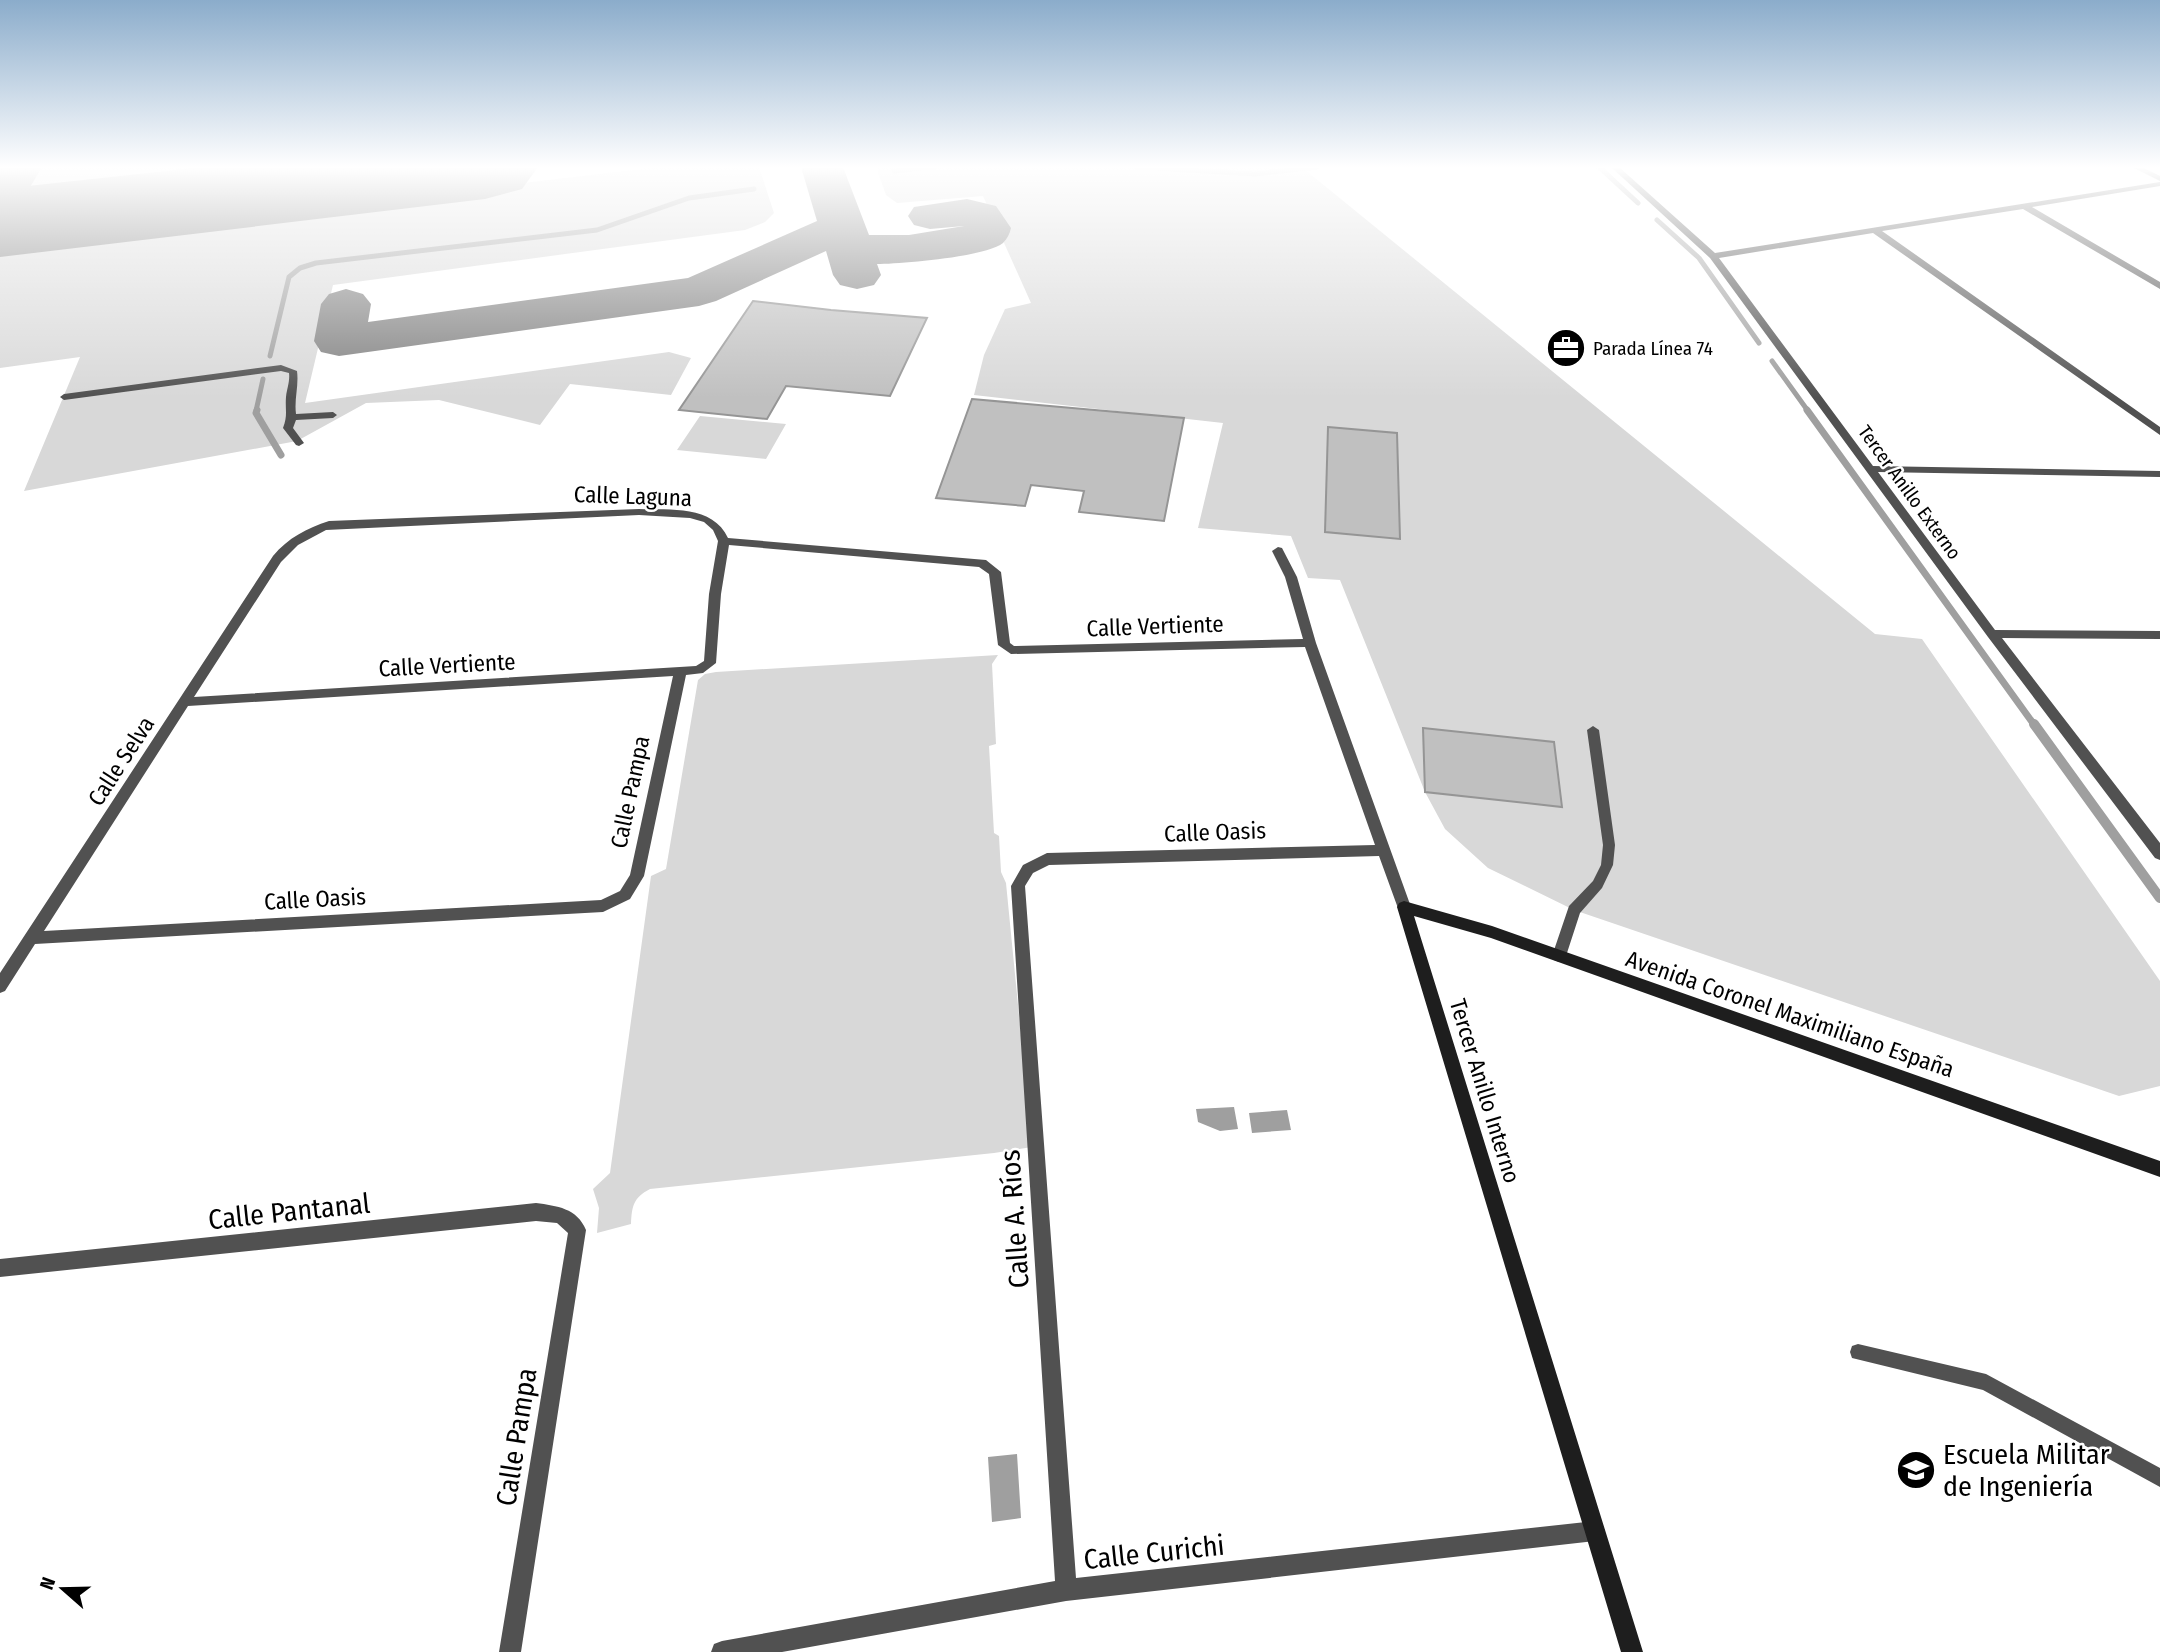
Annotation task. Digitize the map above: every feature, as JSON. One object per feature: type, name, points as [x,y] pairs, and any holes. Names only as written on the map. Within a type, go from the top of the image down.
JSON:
[{"type":"street","name":"Tercer Anillo Externo","points":[[1700,244],[1713,256],[1992,634],[2160,854]]},
{"type":"street","points":[[1713,256],[1791,244]]},
{"type":"street","points":[[1895,244],[2160,432]]},
{"type":"street","points":[[2089,244],[2160,286]]},
{"type":"street","points":[[1871,469],[2160,474]]},
{"type":"street","name":"Calle Laguna","points":[[277,559],[296,540],[329,525],[612,512],[691,515],[708,520],[718,528],[724,541]]},
{"type":"street","name":"Calle Vertiente","points":[[185,702],[699,670],[710,663],[715,594],[724,541],[982,563],[995,572],[1004,645],[1011,650],[1310,643]]},
{"type":"street","name":"Tercer Anillo Interno","points":[[1278,551],[1291,577],[1310,643],[1404,907],[1632,1652]]},
{"type":"street","name":"Calle Selva","points":[[0,986],[277,559]]},
{"type":"street","points":[[1992,634],[2160,635]]},
{"type":"street","name":"Calle Pampa","points":[[603,906],[625,895],[637,876],[680,673]]},
{"type":"street","name":"Calle Oasis","points":[[1047,859],[1385,850]]},
{"type":"street","name":"Calle A. Ríos","points":[[1047,859],[1028,869],[1018,886],[1066,1590]]},
{"type":"street","name":"Calle Oasis","points":[[31,938],[603,906]]},
{"type":"street","name":"Avenida Coronel Maximiliano España","points":[[1404,907],[1492,932],[2160,1169]]},
{"type":"street","name":"Calle Pantanal","points":[[0,1268],[536,1212],[561,1215],[577,1230]]},
{"type":"street","name":"Calle Pampa","points":[[510,1652],[577,1230]]},
{"type":"street","name":"Calle Curichi","points":[[722,1652],[1066,1590],[1595,1531]]},
{"type":"lane","points":[[64,397],[281,368],[293,371],[294,383],[290,399],[292,417],[288,428],[299,443]]},
{"type":"lane","points":[[292,417],[333,415]]},
{"type":"lane","points":[[1559,956],[1574,910],[1598,884],[1607,865],[1609,845],[1593,730]]},
{"type":"lane","points":[[1858,1352],[1986,1382],[2160,1478]]},
{"type":"shaded area","points":[[26,244],[639,244],[333,285],[305,403],[669,352],[691,358],[671,395],[570,384],[540,425],[439,400],[366,403],[297,441],[24,491],[80,357],[0,368],[0,255]]},
{"type":"shaded area","points":[[1005,244],[1396,244],[1875,634],[1922,639],[2160,981],[2160,1086],[2119,1096],[1574,910],[1488,868],[1445,829],[1425,792],[1340,580],[1308,578],[1291,536],[1198,528],[1223,423],[974,395],[984,355],[1005,309],[1031,303]]},
{"type":"shaded area","points":[[700,416],[786,424],[766,459],[677,450]]},
{"type":"shaded area","points":[[998,655],[992,664],[996,744],[989,746],[994,833],[999,836],[1001,872],[1006,883],[1032,1147],[650,1189],[634,1203],[631,1224],[597,1233],[599,1208],[593,1189],[610,1173],[651,876],[666,869],[698,680],[705,674],[716,672]]},
{"type":"shaded area","points":[[1234,1107],[1238,1129],[1220,1131],[1198,1122],[1196,1109]]},
{"type":"shaded area","points":[[1287,1110],[1291,1130],[1252,1133],[1249,1113]]},
{"type":"shaded area","points":[[1017,1454],[1021,1518],[992,1522],[988,1457]]},
{"type":"building","points":[[753,301],[927,318],[890,396],[786,386],[767,419],[679,410]]},
{"type":"building","points":[[972,399],[1184,418],[1164,521],[1079,512],[1084,491],[1031,485],[1025,506],[936,498]]},
{"type":"building","points":[[1328,427],[1397,433],[1400,539],[1325,532]]},
{"type":"building","points":[[1423,728],[1554,742],[1562,807],[1425,792]]},
{"type":"waterway","points":[[270,356],[289,277],[300,268],[316,263],[477,244]]},
{"type":"waterway","points":[[1684,244],[1699,258],[1759,343]]},
{"type":"waterway","points":[[1772,361],[1808,411]]},
{"type":"waterway","points":[[256,411],[263,379]]},
{"type":"waterway","points":[[257,410],[256,413],[281,455]]},
{"type":"waterway","points":[[1807,410],[2035,726]]},
{"type":"waterway","points":[[2034,724],[2160,898]]},
{"type":"taxiway","points":[[346,304],[339,341],[699,291],[803,244]]},
{"type":"taxiway","points":[[847,244],[857,275]]},
{"type":"taxiway","points":[[851,244],[875,250],[909,249],[939,244]]},
{"type":"place","name":"Parada Línea 74","points":[[1566,348]]},
{"type":"place","name":"Escuela Militar de Ingeniería","points":[[1916,1470]]}]
